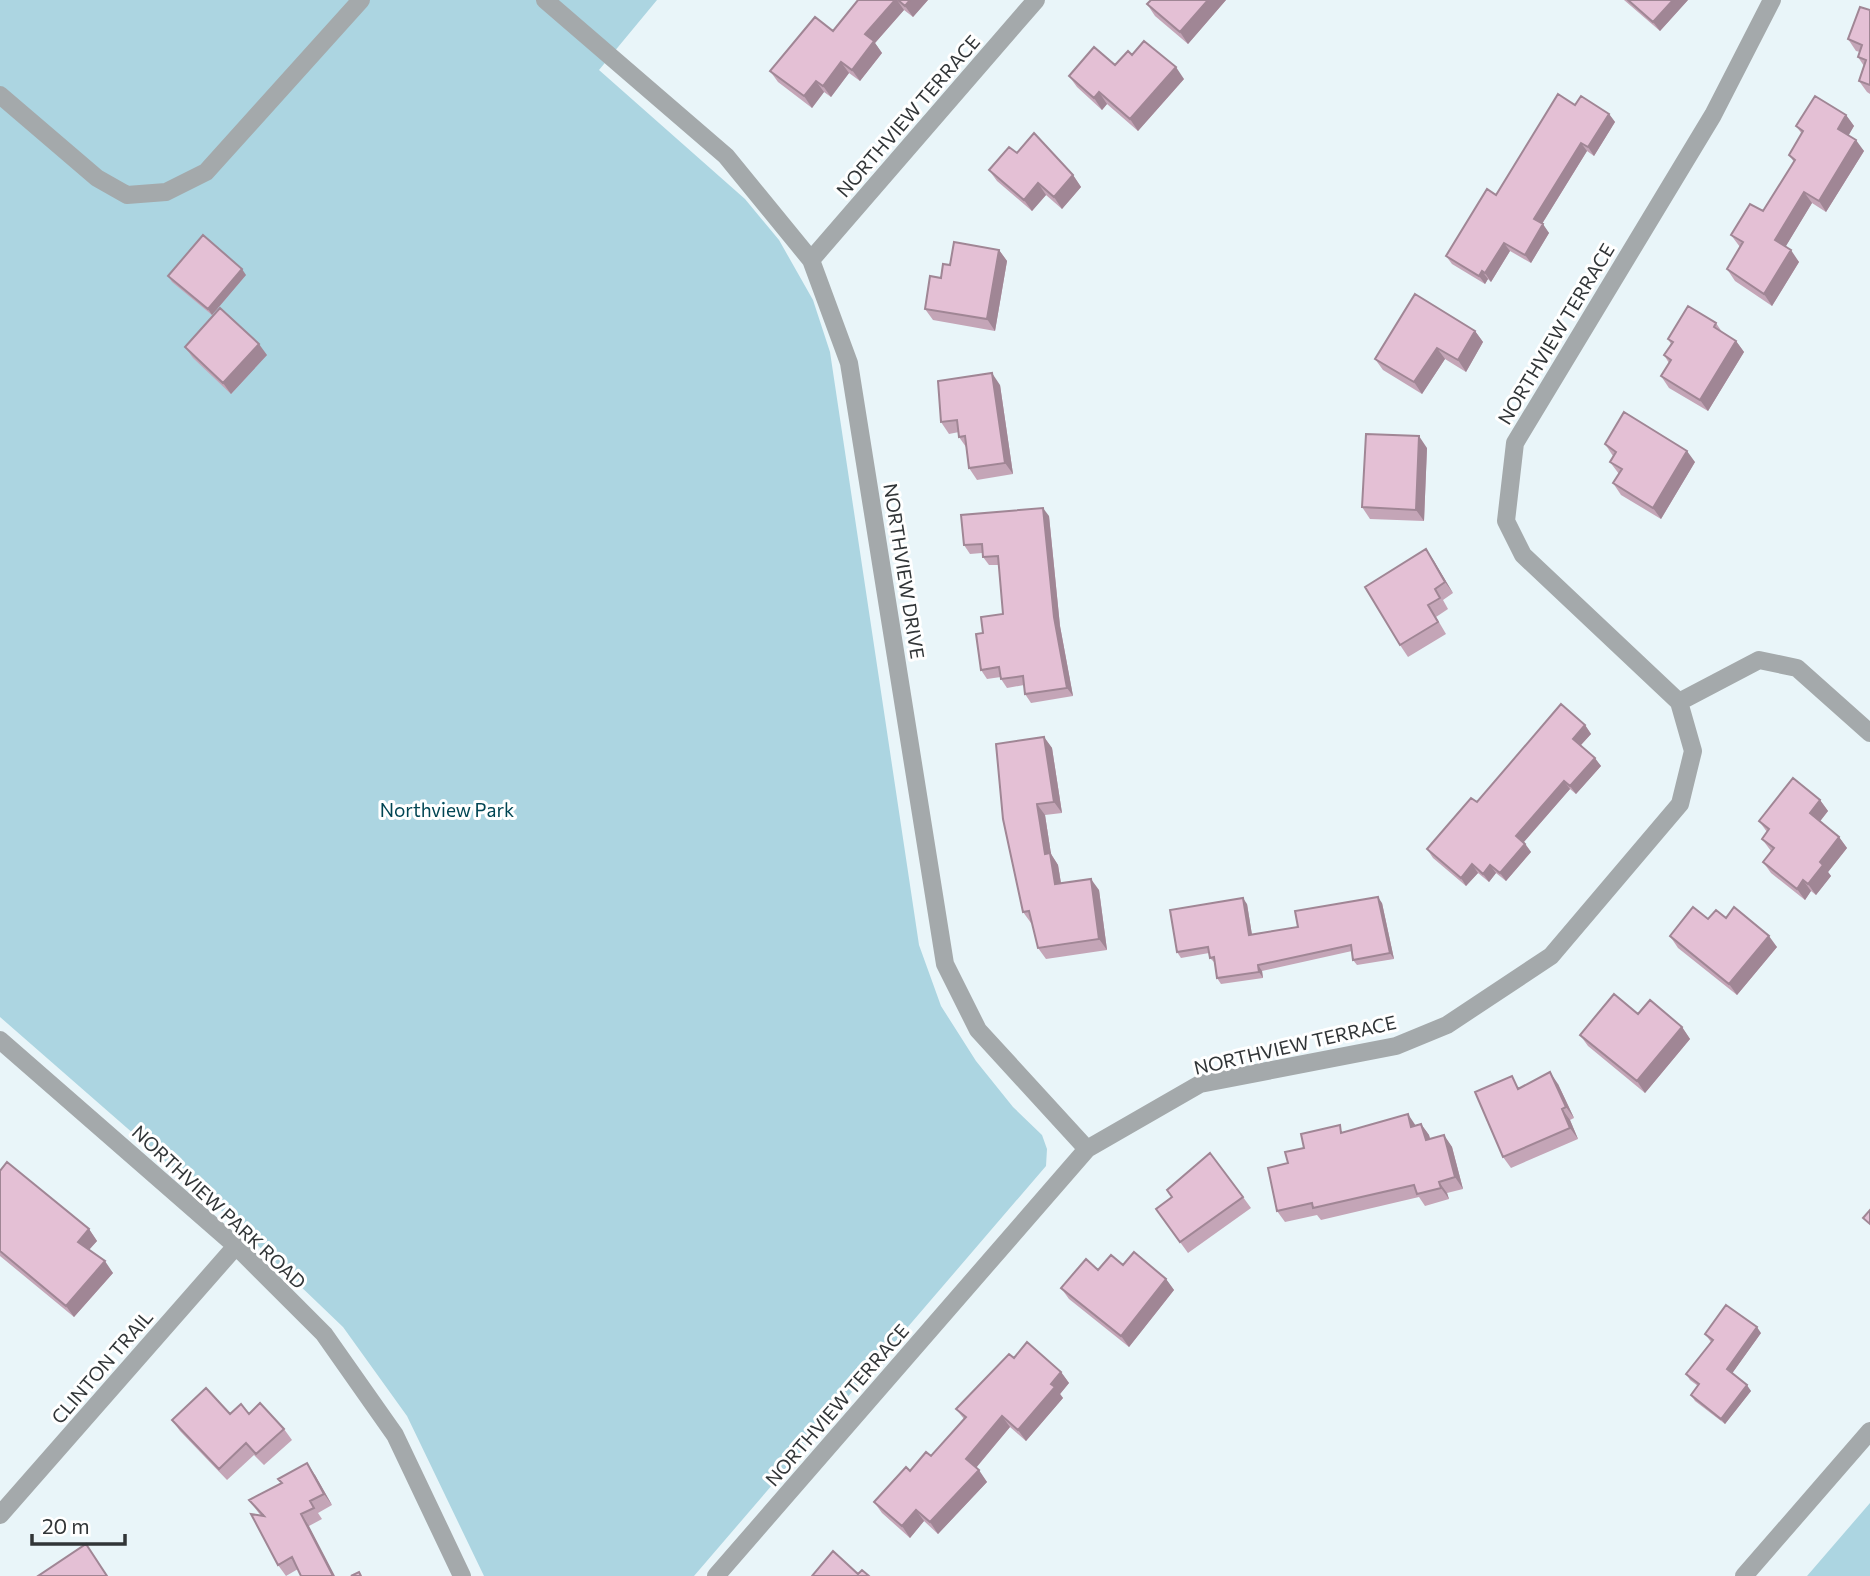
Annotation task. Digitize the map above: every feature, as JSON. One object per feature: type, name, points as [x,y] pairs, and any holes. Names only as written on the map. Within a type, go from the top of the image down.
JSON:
[{"type":"street","points":[[0,95],[97,178],[127,195],[166,192],[206,172],[361,0]]},
{"type":"street","name":"NORTHVIEW DRIVE","points":[[545,0],[726,156],[811,260],[849,363],[945,964],[978,1030],[1087,1149]]},
{"type":"street","name":"NORTHVIEW TERRACE","points":[[811,260],[1036,0]]},
{"type":"street","name":"NORTHVIEW TERRACE","points":[[716,1576],[1087,1149],[1200,1084],[1396,1046],[1447,1025],[1551,956],[1680,804],[1693,751],[1679,702],[1523,555],[1506,521],[1515,443],[1713,115],[1772,0]]},
{"type":"street","points":[[1679,702],[1759,660],[1797,668],[1870,733]]},
{"type":"street","name":"NORTHVIEW PARK ROAD","points":[[0,1040],[236,1246],[324,1334],[395,1435],[462,1576]]},
{"type":"street","name":"CLINTON TRAIL","points":[[0,1516],[236,1246]]},
{"type":"street","points":[[1744,1576],[1870,1431]]},
{"type":"green space","name":"Northview Park","points":[[0,0],[657,0],[599,70],[745,199],[779,240],[813,300],[830,352],[919,945],[941,1006],[976,1061],[1013,1107],[1042,1135],[1047,1149],[1046,1166],[694,1576],[484,1576],[407,1416],[343,1327],[222,1211],[0,1017]]},
{"type":"green space","points":[[1870,1503],[1870,1576],[1807,1576]]},
{"type":"building","points":[[858,0],[895,0],[865,34],[874,41],[852,70],[841,62],[823,86],[816,81],[804,96],[770,71],[815,17],[833,31]]},
{"type":"building","points":[[898,0],[910,0],[905,6]]},
{"type":"building","points":[[1151,0],[1208,0],[1180,32],[1147,4]]},
{"type":"building","points":[[1628,0],[1673,0],[1653,22]]},
{"type":"building","points":[[1860,7],[1870,10],[1870,85],[1859,81],[1866,60],[1858,57],[1862,45],[1848,39]]},
{"type":"building","points":[[1144,41],[1176,67],[1130,119],[1099,92],[1094,98],[1069,76],[1094,47],[1115,65],[1128,51],[1132,55]]},
{"type":"building","points":[[1558,94],[1575,105],[1581,96],[1609,114],[1588,147],[1581,143],[1534,219],[1543,224],[1525,255],[1504,243],[1485,273],[1482,271],[1479,276],[1446,256],[1487,189],[1496,195]]},
{"type":"building","points":[[1815,96],[1846,115],[1838,129],[1856,140],[1819,201],[1804,192],[1775,240],[1791,250],[1764,294],[1727,269],[1743,242],[1731,235],[1750,204],[1763,211],[1795,160],[1789,155],[1803,131],[1796,126]]},
{"type":"building","points":[[1034,133],[1073,175],[1054,197],[1038,183],[1024,200],[989,170],[1009,147],[1017,153]]},
{"type":"building","points":[[203,235],[242,269],[208,309],[168,276]]},
{"type":"building","points":[[954,242],[999,250],[987,319],[925,309],[930,276],[941,278],[943,264],[950,265]]},
{"type":"building","points":[[1415,294],[1475,331],[1458,360],[1437,348],[1414,382],[1375,359]]},
{"type":"building","points":[[1688,306],[1716,323],[1714,327],[1736,341],[1700,400],[1661,376],[1671,360],[1664,355],[1673,342],[1668,339]]},
{"type":"building","points":[[220,308],[259,344],[223,383],[185,347]]},
{"type":"building","points":[[992,373],[1005,463],[969,468],[965,436],[959,437],[957,420],[941,422],[938,381]]},
{"type":"building","points":[[1624,412],[1687,451],[1653,508],[1613,483],[1622,469],[1610,462],[1616,452],[1605,444]]},
{"type":"building","points":[[1366,434],[1419,436],[1416,510],[1362,507]]},
{"type":"building","points":[[1043,508],[1054,617],[1067,688],[1025,694],[1023,676],[1001,679],[999,667],[981,670],[976,634],[983,633],[981,617],[1003,614],[998,556],[983,557],[982,544],[964,545],[961,515]]},
{"type":"building","points":[[1426,549],[1445,582],[1435,589],[1440,598],[1428,605],[1438,622],[1400,645],[1365,587]]},
{"type":"building","points":[[1561,704],[1585,725],[1573,739],[1595,758],[1570,786],[1564,781],[1516,836],[1525,844],[1500,873],[1490,865],[1483,874],[1472,864],[1461,878],[1427,849],[1471,798],[1477,802]]},
{"type":"building","points":[[1044,737],[1054,802],[1037,804],[1045,854],[1050,853],[1055,884],[1091,879],[1099,939],[1038,948],[1029,911],[1023,912],[1003,819],[996,744]]},
{"type":"building","points":[[1793,778],[1820,800],[1810,813],[1839,837],[1808,884],[1803,880],[1797,889],[1763,862],[1774,848],[1762,839],[1769,829],[1759,821]]},
{"type":"building","points":[[1378,897],[1390,953],[1353,960],[1351,945],[1258,965],[1259,972],[1217,978],[1214,957],[1210,958],[1208,947],[1177,952],[1170,910],[1243,898],[1249,935],[1298,927],[1295,911]]},
{"type":"building","points":[[1693,907],[1708,919],[1716,910],[1726,918],[1734,907],[1769,936],[1729,984],[1670,936]]},
{"type":"building","points":[[1614,994],[1638,1014],[1650,1000],[1682,1027],[1637,1081],[1580,1035]]},
{"type":"building","points":[[1550,1072],[1566,1107],[1562,1109],[1570,1128],[1503,1157],[1475,1092],[1512,1076],[1518,1089]]},
{"type":"building","points":[[1408,1114],[1411,1127],[1421,1124],[1426,1140],[1444,1135],[1455,1177],[1439,1182],[1441,1188],[1417,1194],[1414,1185],[1313,1208],[1312,1203],[1277,1211],[1268,1168],[1288,1163],[1285,1152],[1304,1148],[1301,1134],[1340,1125],[1341,1133]]},
{"type":"building","points":[[1210,1153],[1243,1197],[1180,1242],[1156,1209],[1172,1197],[1167,1190]]},
{"type":"building","points":[[7,1162],[89,1229],[78,1242],[105,1261],[66,1306],[0,1251],[0,1171]]},
{"type":"building","points":[[1870,1210],[1870,1224],[1863,1218]]},
{"type":"building","points":[[1134,1252],[1166,1279],[1121,1336],[1061,1288],[1086,1259],[1098,1270],[1111,1255],[1123,1265]]},
{"type":"building","points":[[1726,1305],[1757,1327],[1727,1369],[1747,1385],[1721,1419],[1691,1395],[1699,1384],[1686,1374],[1713,1340],[1705,1334]]},
{"type":"building","points":[[1027,1342],[1061,1372],[1051,1384],[1055,1387],[1018,1430],[1002,1416],[966,1459],[979,1470],[930,1522],[916,1510],[902,1526],[874,1502],[906,1467],[910,1471],[926,1452],[931,1456],[966,1417],[956,1409],[1009,1354],[1014,1358]]},
{"type":"building","points":[[206,1388],[230,1414],[241,1404],[249,1414],[260,1403],[284,1429],[256,1454],[246,1443],[219,1469],[172,1420]]},
{"type":"building","points":[[307,1463],[324,1494],[310,1501],[314,1508],[301,1514],[333,1576],[301,1576],[292,1557],[278,1565],[251,1514],[264,1516],[249,1500],[282,1483],[278,1479]]},
{"type":"building","points":[[86,1544],[107,1576],[38,1576]]},
{"type":"building","points":[[833,1551],[858,1574],[862,1570],[869,1576],[812,1576]]}]
